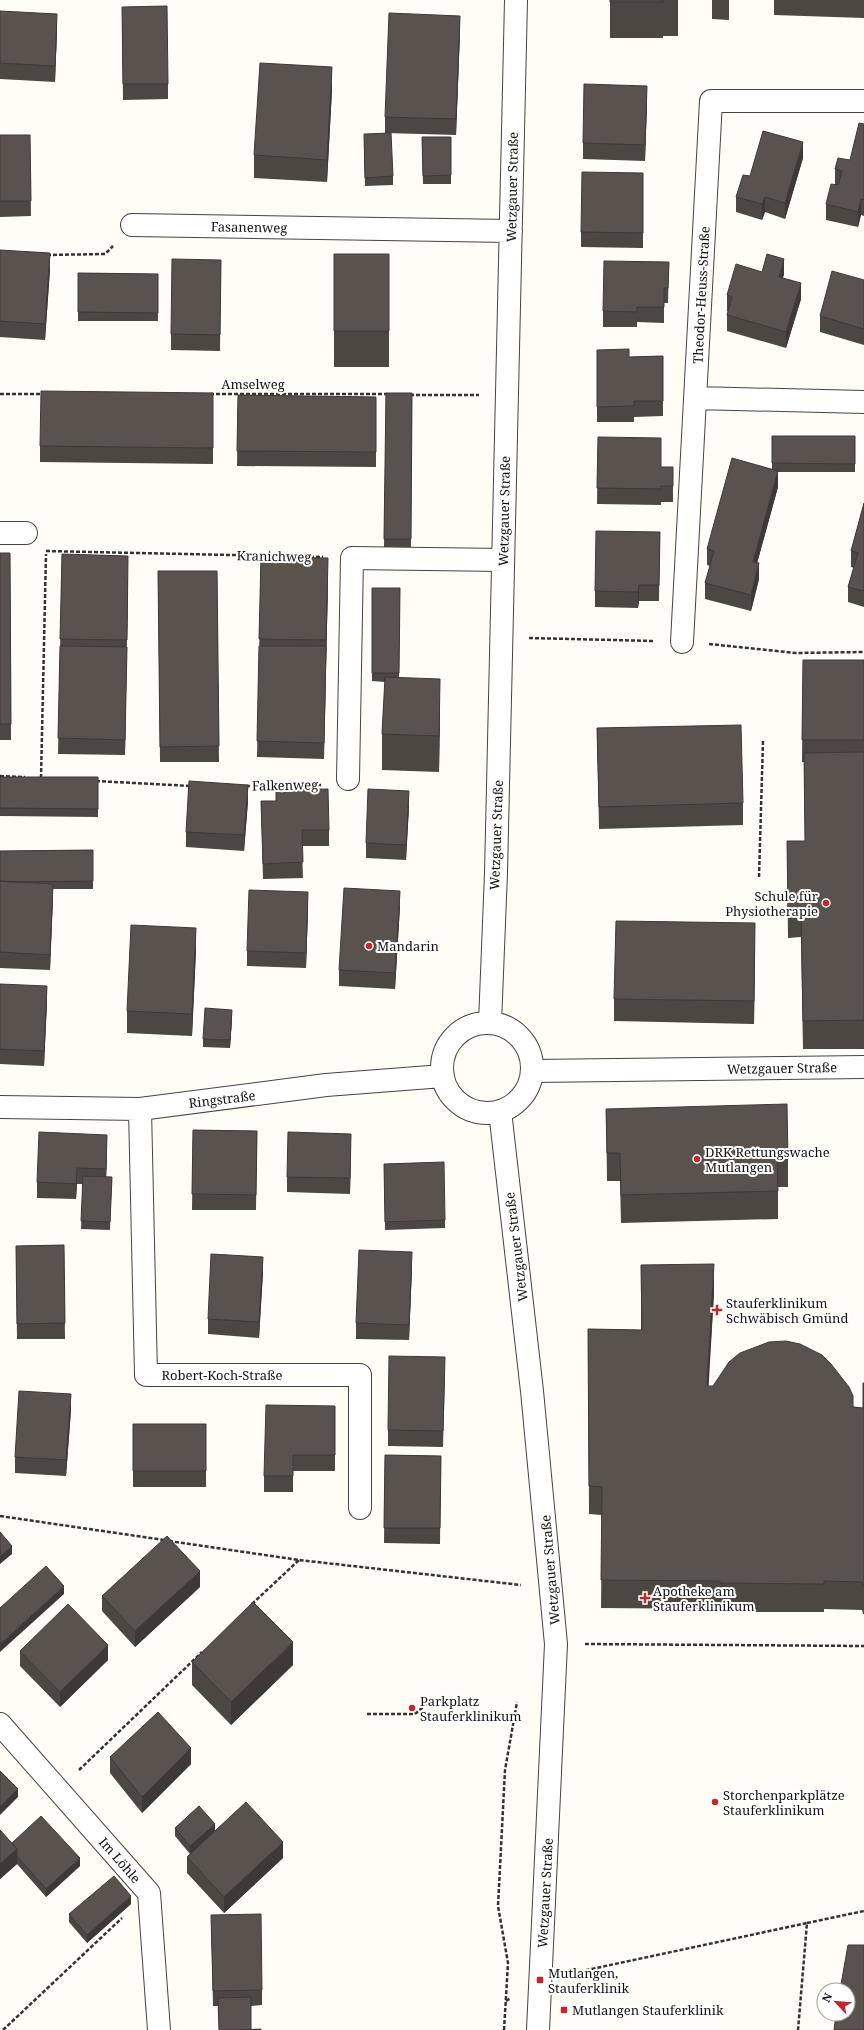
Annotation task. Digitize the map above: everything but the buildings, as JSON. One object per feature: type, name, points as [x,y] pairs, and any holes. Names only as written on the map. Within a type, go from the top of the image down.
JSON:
[{"type":"street","name":"Wetzgauer Straße","points":[[490,1023],[503,560],[516,0]]},
{"type":"street","name":"Theodor-Heuss-Straße","points":[[682,642],[711,101],[864,101]]},
{"type":"street","name":"Fasanenweg","points":[[132,226],[511,231]]},
{"type":"street","points":[[695,398],[864,402]]},
{"type":"street","points":[[0,533],[26,533]]},
{"type":"street","points":[[348,779],[352,558],[503,560]]},
{"type":"street","points":[[490,1023],[504,1025],[516,1032],[531,1057],[532,1071],[529,1084],[522,1096],[512,1105],[500,1111],[485,1112],[471,1110],[458,1102],[448,1090],[443,1076],[443,1062],[446,1049],[454,1038],[464,1029],[476,1024],[490,1023]]},
{"type":"street","name":"Wetzgauer Straße","points":[[532,1071],[864,1067]]},
{"type":"street","name":"Ringstraße","points":[[0,1107],[140,1109],[326,1085],[443,1076]]},
{"type":"street","name":"Robert-Koch-Straße","points":[[140,1109],[146,1375],[360,1375],[360,1508]]},
{"type":"street","name":"Wetzgauer Straße","points":[[500,1111],[532,1390],[556,1644],[538,2030]]},
{"type":"street","name":"Im Löhle","points":[[0,1724],[149,1893],[159,2030]]},
{"type":"path","points":[[45,255],[105,254],[132,226]]},
{"type":"path","points":[[0,394],[48,394]]},
{"type":"path","name":"Amselweg","points":[[206,394],[388,394]]},
{"type":"path","points":[[404,394],[507,395]]},
{"type":"path","points":[[26,533],[46,551],[41,778]]},
{"type":"path","name":"Kranichweg","points":[[46,551],[352,558]]},
{"type":"path","points":[[759,877],[763,741]]},
{"type":"path","points":[[0,776],[27,777]]},
{"type":"path","points":[[34,777],[49,778]]},
{"type":"path","name":"Falkenweg","points":[[243,786],[338,785],[348,779]]},
{"type":"path","points":[[95,781],[195,786]]},
{"type":"path","points":[[0,1516],[299,1560],[552,1589]]},
{"type":"path","points":[[247,1609],[299,1560]]},
{"type":"path","points":[[556,1644],[864,1646]]},
{"type":"path","points":[[58,1790],[207,1647]]},
{"type":"path","points":[[367,1714],[415,1714],[430,1701],[453,1702]]},
{"type":"path","points":[[504,2030],[508,1963],[498,1906],[505,1770],[517,1702]]},
{"type":"path","points":[[3,2030],[149,1893]]},
{"type":"path","points":[[540,1980],[864,1911]]},
{"type":"path","points":[[798,2030],[807,1923]]},
{"type":"place","name":"Schule für Physiotherapie","points":[[826,903]]},
{"type":"place","name":"Mandarin","points":[[369,946]]},
{"type":"place","name":"DRK Rettungswache Mutlangen","points":[[697,1159]]},
{"type":"place","name":"Stauferklinikum Schwäbisch Gmünd","points":[[717,1310]]},
{"type":"place","name":"Apotheke am Stauferklinikum","points":[[645,1598]]},
{"type":"place","name":"Parkplatz Stauferklinikum","points":[[412,1708]]},
{"type":"place","name":"Storchenparkplätze Stauferklinikum","points":[[715,1802]]},
{"type":"place","name":"Mutlangen, Stauferklinik","points":[[540,1980]]},
{"type":"place","name":"Mutlangen Stauferklinik","points":[[564,2010]]}]
